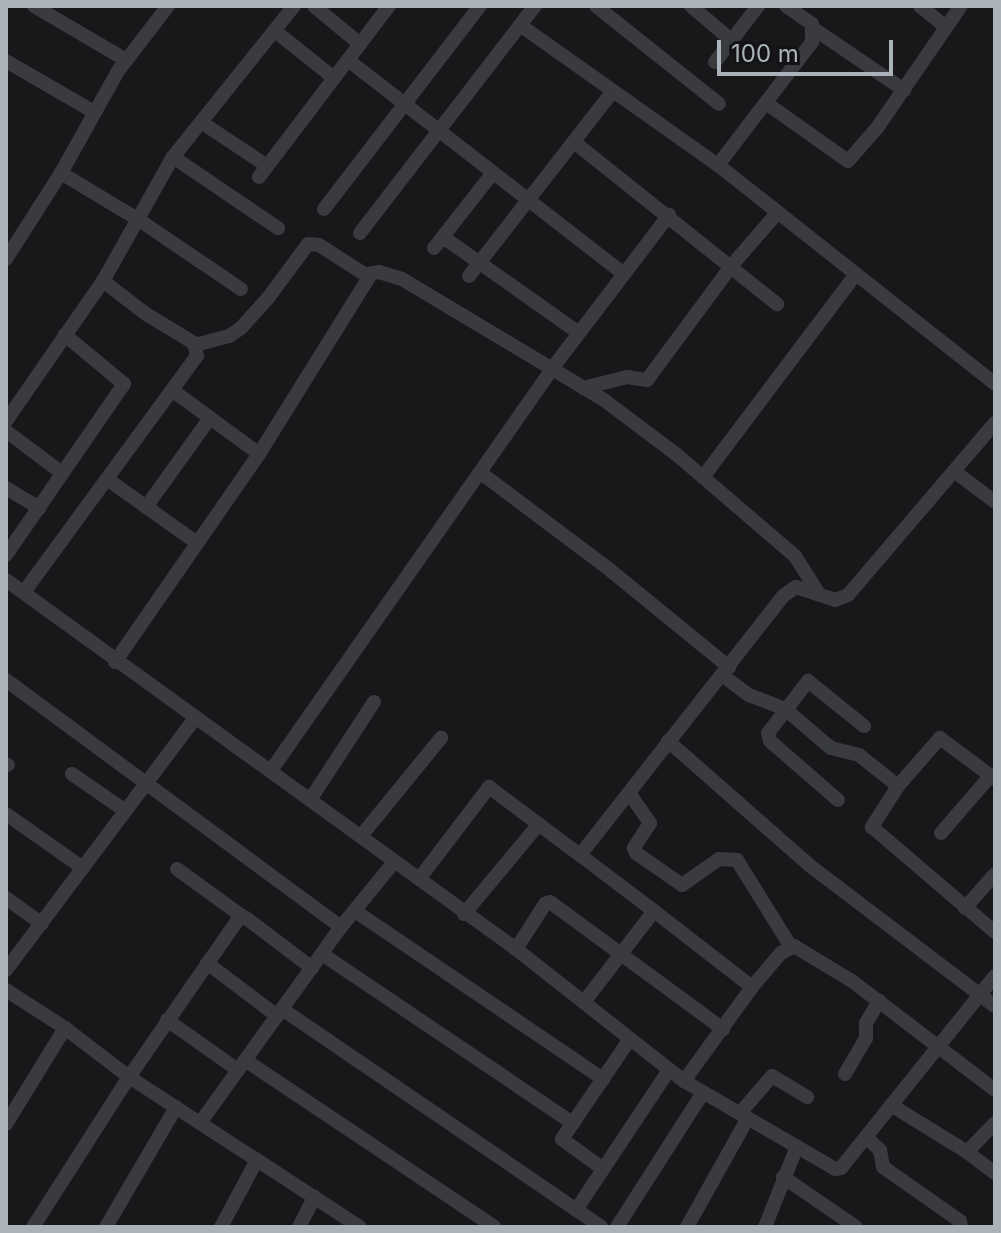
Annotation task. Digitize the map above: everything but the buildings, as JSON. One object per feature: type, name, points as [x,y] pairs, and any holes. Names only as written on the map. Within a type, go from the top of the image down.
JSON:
[{"type":"street","points":[[34,6],[126,60]]},
{"type":"street","points":[[8,253],[61,173],[126,60],[168,6]]},
{"type":"street","points":[[6,421],[103,281],[173,157],[294,6]]},
{"type":"street","points":[[314,6],[360,44]]},
{"type":"street","points":[[201,122],[263,172],[389,6]]},
{"type":"street","points":[[324,209],[480,6]]},
{"type":"street","points":[[360,233],[535,6]]},
{"type":"street","points":[[596,6],[719,104]]},
{"type":"street","points":[[691,6],[731,40]]},
{"type":"street","points":[[715,62],[758,6]]},
{"type":"street","points":[[786,6],[809,20],[814,29],[904,90]]},
{"type":"street","points":[[920,6],[946,27]]},
{"type":"street","points":[[766,103],[848,161],[904,90],[961,6]]},
{"type":"street","points":[[520,25],[718,165],[995,384]]},
{"type":"street","points":[[718,165],[812,42],[814,29]]},
{"type":"street","points":[[275,31],[334,78]]},
{"type":"street","points":[[348,60],[624,274]]},
{"type":"street","points":[[6,61],[94,112]]},
{"type":"street","points":[[469,276],[613,91]]},
{"type":"street","points":[[574,142],[732,265],[777,304]]},
{"type":"street","points":[[173,157],[278,228]]},
{"type":"street","points":[[61,173],[139,220],[241,289]]},
{"type":"street","points":[[492,174],[439,242],[479,263],[579,333]]},
{"type":"street","points":[[583,388],[627,377],[647,380],[732,265],[778,212]]},
{"type":"street","points":[[272,769],[551,371],[669,215]]},
{"type":"street","points":[[195,345],[229,336],[241,328],[268,298],[308,244],[319,245],[367,274],[379,272],[402,279],[616,409],[703,477],[795,556],[810,574],[819,594]]},
{"type":"street","points":[[115,662],[259,454],[368,282],[367,274]]},
{"type":"street","points":[[703,477],[856,274]]},
{"type":"street","points":[[24,592],[197,356],[195,345],[103,281]]},
{"type":"street","points":[[6,555],[124,384],[65,335]]},
{"type":"street","points":[[172,390],[259,454]]},
{"type":"street","points":[[146,507],[210,418]]},
{"type":"street","points":[[580,855],[789,590],[796,587],[835,600],[848,595],[995,423]]},
{"type":"street","points":[[6,431],[62,473]]},
{"type":"street","points":[[954,471],[995,502]]},
{"type":"street","points":[[481,473],[610,570],[726,671],[749,695],[785,709],[831,748],[859,755],[898,786]]},
{"type":"street","points":[[107,479],[197,543]]},
{"type":"street","points":[[6,488],[39,508]]},
{"type":"street","points":[[6,580],[115,662],[272,769],[464,914],[516,949],[702,1094],[796,1149],[839,1170],[938,1043],[995,976]]},
{"type":"street","points":[[6,680],[341,927]]},
{"type":"street","points":[[838,800],[767,738],[785,709],[811,681],[864,726]]},
{"type":"street","points":[[310,800],[374,702]]},
{"type":"street","points":[[6,970],[196,717]]},
{"type":"street","points":[[361,836],[441,738]]},
{"type":"street","points":[[941,833],[993,777],[943,738],[898,786],[872,824],[873,831],[995,932]]},
{"type":"street","points":[[668,741],[809,865],[995,1006]]},
{"type":"street","points":[[72,774],[124,810]]},
{"type":"street","points":[[419,879],[489,787],[752,987]]},
{"type":"street","points":[[629,793],[650,823],[634,848],[636,853],[682,885],[719,859],[737,860],[791,947]]},
{"type":"street","points":[[6,814],[83,868]]},
{"type":"street","points":[[464,914],[539,824]]},
{"type":"street","points":[[200,1123],[341,927],[394,862]]},
{"type":"street","points":[[177,869],[312,968]]},
{"type":"street","points":[[965,908],[995,874]]},
{"type":"street","points":[[6,898],[42,924]]},
{"type":"street","points":[[516,949],[545,904],[550,902],[723,1029]]},
{"type":"street","points":[[355,911],[603,1079]]},
{"type":"street","points":[[584,1002],[654,911]]},
{"type":"street","points":[[33,1227],[167,1020],[239,918],[243,917]]},
{"type":"street","points":[[684,1081],[752,987],[781,953],[791,947],[798,948],[879,1001],[938,1043],[995,1090]]},
{"type":"street","points":[[322,954],[573,1123]]},
{"type":"street","points":[[207,963],[601,1227]]},
{"type":"street","points":[[6,1010],[11,993],[65,1028],[129,1077],[360,1227]]},
{"type":"street","points":[[845,1074],[866,1038],[866,1023],[879,1001]]},
{"type":"street","points":[[167,1020],[494,1227]]},
{"type":"street","points":[[6,1124],[65,1028]]},
{"type":"street","points":[[603,1169],[562,1140],[630,1039]]},
{"type":"street","points":[[576,1210],[669,1070]]},
{"type":"street","points":[[687,1227],[744,1116],[772,1076],[807,1097]]},
{"type":"street","points":[[617,1227],[702,1094]]},
{"type":"street","points":[[891,1105],[995,1173]]},
{"type":"street","points":[[106,1227],[176,1107]]},
{"type":"street","points":[[967,1152],[995,1123]]},
{"type":"street","points":[[866,1137],[880,1150],[883,1167],[960,1221],[961,1227]]},
{"type":"street","points":[[765,1227],[796,1149]]},
{"type":"street","points":[[221,1227],[257,1160]]},
{"type":"street","points":[[783,1177],[856,1227]]},
{"type":"street","points":[[299,1227],[314,1197]]}]
